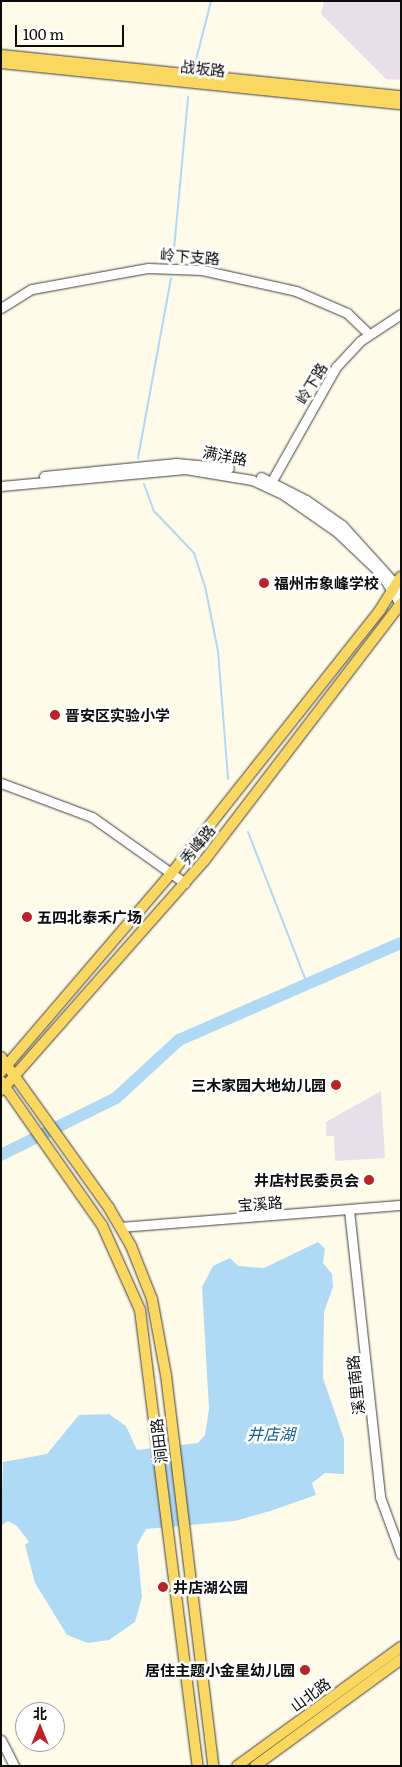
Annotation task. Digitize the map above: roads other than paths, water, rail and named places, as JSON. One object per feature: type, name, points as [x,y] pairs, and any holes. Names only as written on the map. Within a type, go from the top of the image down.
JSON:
[{"type":"main road","name":"战坂路","points":[[1,55],[401,96]]},
{"type":"main road","name":"战坂路","points":[[1,63],[401,104]]},
{"type":"main road","points":[[16,1074],[4,1064],[171,874],[398,585]]},
{"type":"main road","name":"秀峰路","points":[[3,1086],[16,1074],[185,884],[401,604]]},
{"type":"main road","name":"涧田路","points":[[16,1074],[121,1227],[148,1286],[160,1337],[213,1766]]},
{"type":"main road","name":"涧田路","points":[[3,1086],[105,1230],[141,1315],[198,1766]]},
{"type":"main road","name":"山北路","points":[[238,1766],[401,1647]]},
{"type":"main road","name":"山北路","points":[[255,1766],[401,1659]]},
{"type":"street","name":"岭下支路","points":[[1,308],[32,289],[134,270],[209,270],[268,282],[328,303],[353,317],[369,334]]},
{"type":"street","name":"岭下路","points":[[270,484],[331,375],[369,334],[401,314]]},
{"type":"street","name":"满洋路","points":[[1,480],[188,463],[225,467],[270,484],[342,525],[398,585],[401,604]]},
{"type":"street","name":"满洋路","points":[[1,486],[194,469],[232,474],[270,484]]},
{"type":"street","points":[[1,782],[92,817],[185,884]]},
{"type":"street","name":"宝溪路","points":[[121,1227],[401,1206]]},
{"type":"street","name":"溪里南路","points":[[349,1210],[380,1498],[401,1554]]},
{"type":"street","points":[[1,1740],[14,1766]]},
{"type":"water","name":"井店湖","points":[[318,1242],[325,1249],[323,1263],[332,1274],[333,1287],[324,1312],[323,1378],[344,1439],[344,1474],[325,1473],[312,1483],[316,1495],[235,1521],[146,1529],[137,1545],[142,1597],[135,1622],[109,1640],[88,1643],[67,1635],[35,1583],[25,1545],[29,1542],[17,1526],[8,1521],[1,1526],[3,1462],[47,1454],[79,1415],[109,1414],[126,1426],[137,1450],[198,1443],[205,1435],[209,1409],[202,1287],[213,1266],[230,1258],[238,1266],[264,1268]]},
{"type":"waterway","points":[[196,60],[211,1]]},
{"type":"waterway","points":[[173,260],[188,97]]},
{"type":"waterway","points":[[138,458],[171,278]]},
{"type":"waterway","points":[[144,484],[154,511],[194,553],[205,586],[218,651],[228,779]]},
{"type":"waterway","points":[[248,832],[306,981]]},
{"type":"waterway","points":[[1,1155],[116,1098],[179,1040],[401,943]]},
{"type":"place","name":"福州市象峰学校","points":[[264,583]]},
{"type":"place","name":"晋安区实验小学","points":[[55,715]]},
{"type":"place","name":"五四北泰禾广场","points":[[27,917]]},
{"type":"place","name":"三木家园大地幼儿园","points":[[336,1085]]},
{"type":"place","name":"井店村民委员会","points":[[369,1180]]},
{"type":"place","name":"井店湖公园","points":[[163,1587]]},
{"type":"place","name":"居住主题小金星幼儿园","points":[[305,1670]]}]
